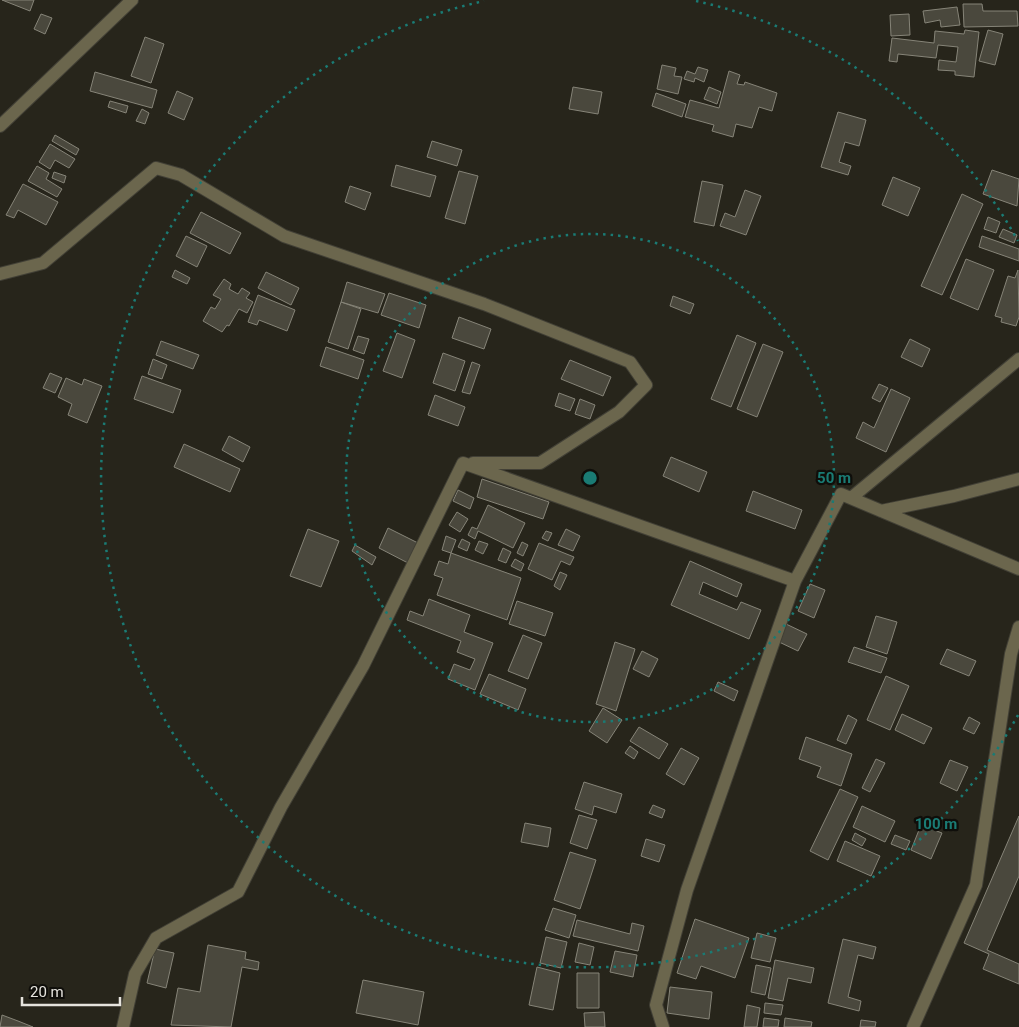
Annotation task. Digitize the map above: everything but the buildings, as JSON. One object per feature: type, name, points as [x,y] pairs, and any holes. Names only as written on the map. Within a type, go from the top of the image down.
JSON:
[{"type":"street","points":[[0,126],[132,0]]},
{"type":"street","points":[[0,274],[43,263],[156,168],[181,175],[284,236],[484,304],[630,362],[646,385],[619,412],[540,463],[463,463]]},
{"type":"street","points":[[850,498],[1019,359]]},
{"type":"street","points":[[463,463],[795,581]]},
{"type":"street","points":[[123,1027],[135,974],[156,938],[238,892],[281,807],[363,666],[463,463]]},
{"type":"street","points":[[881,511],[954,496],[1019,479]]},
{"type":"street","points":[[663,1027],[656,1005],[687,890],[795,581],[841,494],[1019,569]]},
{"type":"street","points":[[913,1027],[976,885],[1011,654],[1019,627]]}]
